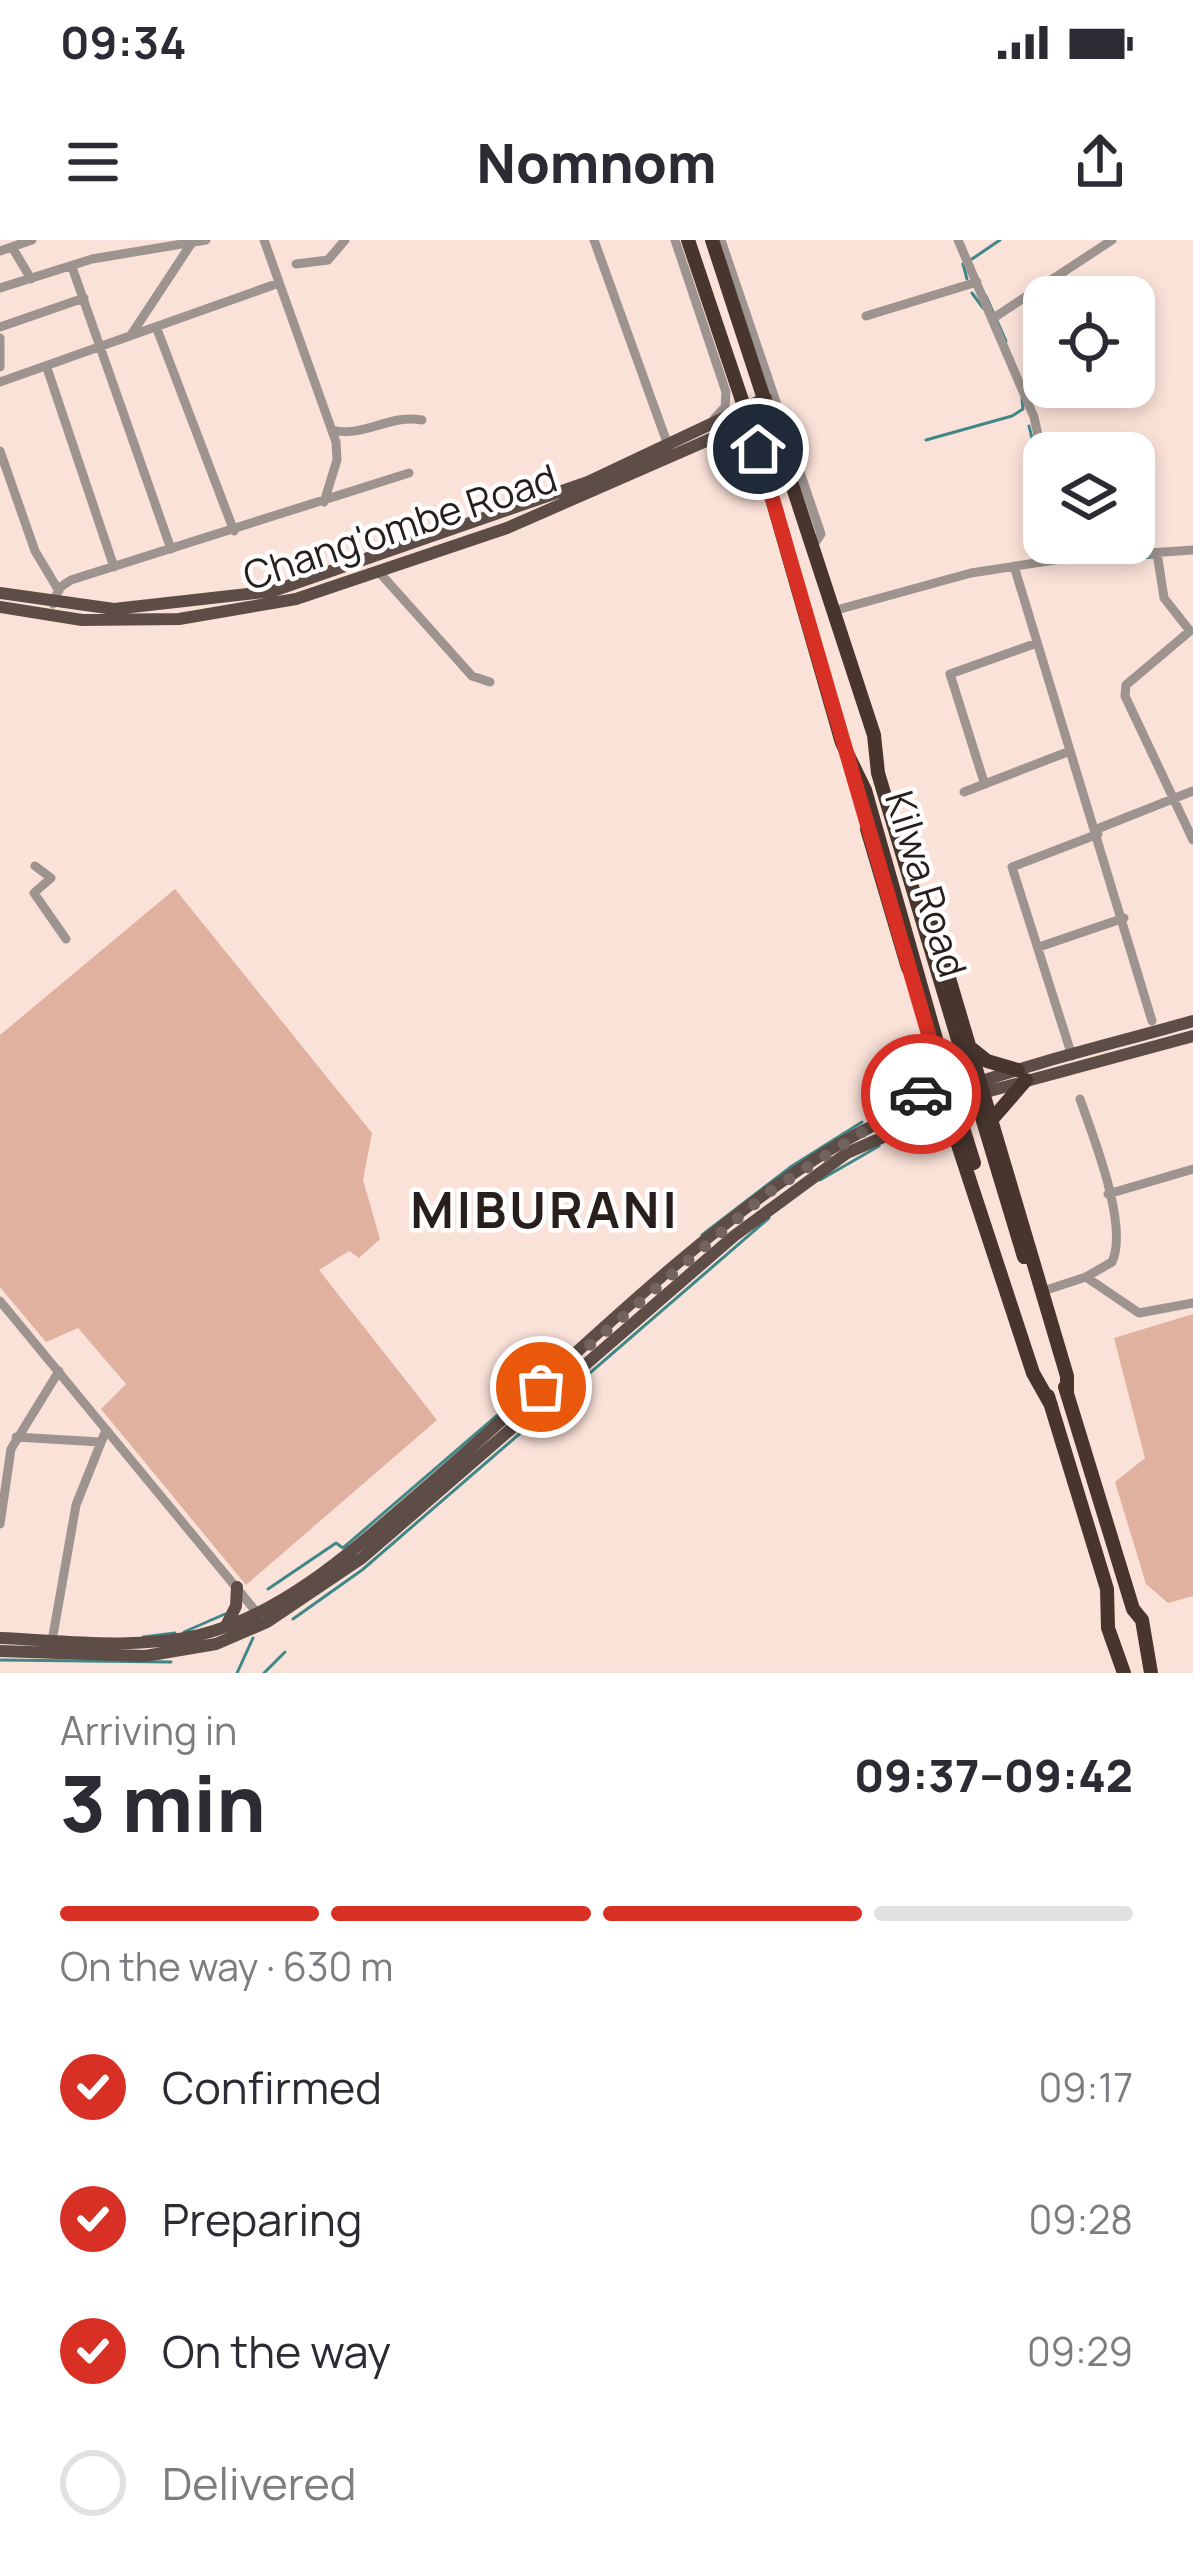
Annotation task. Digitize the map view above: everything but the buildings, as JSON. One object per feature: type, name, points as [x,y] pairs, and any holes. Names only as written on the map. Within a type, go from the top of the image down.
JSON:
[{"type":"highway","name":"Kilwa Road","points":[[688,240],[749,421],[842,743],[865,790],[940,1063],[1107,1588],[1109,1619]]},
{"type":"highway","name":"Kilwa Road","points":[[712,240],[874,735],[878,772],[987,1114],[1133,1609]]},
{"type":"highway","points":[[969,1056],[1022,1075],[987,1114]]},
{"type":"highway","points":[[969,1056],[984,1086],[987,1114],[1043,1291],[1067,1394]]},
{"type":"highway","points":[[940,1063],[954,1135],[1034,1373],[1051,1405]]},
{"type":"highway","points":[[885,1118],[932,1083],[940,1063]]},
{"type":"highway","points":[[910,1121],[933,1122],[954,1135]]},
{"type":"highway","points":[[1124,1673],[1109,1619],[1121,1608],[1133,1609],[1142,1620],[1151,1673]]},
{"type":"highway","points":[[1112,1636],[1128,1641],[1141,1631]]},
{"type":"main road","points":[[739,391],[726,423],[749,421]]},
{"type":"main road","name":"Chang'ombe Road","points":[[0,593],[56,597],[114,609],[273,591],[588,482],[699,432],[749,421],[768,406]]},
{"type":"main road","name":"Chang'ombe Road","points":[[0,607],[82,620],[192,618],[296,599],[597,492],[726,423]]},
{"type":"main road","points":[[1022,1075],[1193,1022]]},
{"type":"main road","points":[[0,1638],[135,1643],[261,1618],[355,1548],[766,1194],[885,1118],[1022,1075],[1193,1036]]},
{"type":"main road","points":[[0,1651],[145,1656],[216,1644],[326,1586],[777,1201],[847,1153],[944,1101]]},
{"type":"main road","points":[[225,1627],[241,1592],[274,1604]]},
{"type":"street","points":[[0,251],[32,240]]},
{"type":"street","points":[[0,288],[73,267],[206,240]]},
{"type":"street","points":[[264,240],[332,430],[337,460],[324,503]]},
{"type":"street","points":[[296,264],[328,260],[345,240]]},
{"type":"street","points":[[594,240],[669,448]]},
{"type":"street","points":[[675,240],[726,392],[725,407],[699,432]]},
{"type":"street","points":[[721,240],[807,489],[820,534],[813,546]]},
{"type":"street","points":[[958,240],[1037,432]]},
{"type":"street","points":[[1065,276],[1112,240]]},
{"type":"street","points":[[128,340],[191,244]]},
{"type":"street","points":[[12,247],[31,279]]},
{"type":"street","points":[[73,267],[171,549]]},
{"type":"street","points":[[0,382],[279,283]]},
{"type":"street","points":[[866,316],[977,283]]},
{"type":"street","points":[[0,327],[84,298]]},
{"type":"street","points":[[992,319],[1023,303]]},
{"type":"street","points":[[157,329],[234,531]]},
{"type":"street","points":[[0,338],[0,367]]},
{"type":"street","points":[[47,368],[114,567]]},
{"type":"street","points":[[332,430],[355,433],[390,418],[422,420]]},
{"type":"street","points":[[0,451],[56,597],[71,580],[409,473]]},
{"type":"street","points":[[107,546],[132,561]]},
{"type":"street","points":[[1193,550],[1157,553],[1164,598],[1190,631],[1126,685],[1125,696],[1193,840]]},
{"type":"street","points":[[832,611],[1027,564]]},
{"type":"street","points":[[1014,566],[1152,1021]]},
{"type":"street","points":[[379,572],[472,676],[490,682]]},
{"type":"street","points":[[983,782],[950,674],[1037,644]]},
{"type":"street","points":[[964,792],[1070,751]]},
{"type":"street","points":[[1072,1056],[1013,865],[1193,791]]},
{"type":"street","points":[[35,866],[51,878],[34,893],[66,939]]},
{"type":"street","points":[[1039,947],[1124,918]]},
{"type":"street","points":[[1043,1291],[1086,1277],[1116,1256],[1108,1194],[1080,1099]]},
{"type":"street","points":[[1108,1194],[1193,1169]]},
{"type":"street","points":[[1086,1277],[1138,1313],[1193,1304]]},
{"type":"street","points":[[0,1301],[261,1618]]},
{"type":"street","points":[[0,1524],[16,1437],[59,1371]]},
{"type":"street","points":[[52,1641],[76,1504],[106,1430]]},
{"type":"street","points":[[16,1437],[100,1442]]},
{"type":"shaded area","points":[[175,889],[372,1133],[363,1180],[380,1239],[359,1258],[349,1251],[319,1270],[437,1420],[246,1585],[101,1409],[126,1384],[78,1328],[46,1342],[0,1287],[0,1035]]},
{"type":"shaded area","points":[[1193,1314],[1193,1596],[1168,1603],[1146,1584],[1115,1482],[1145,1458],[1114,1338]]},
{"type":"waterway","points":[[972,259],[1000,240]]},
{"type":"waterway","points":[[963,264],[967,279]]},
{"type":"waterway","points":[[972,293],[983,308]]},
{"type":"waterway","points":[[986,296],[1006,341]]},
{"type":"waterway","points":[[926,440],[1012,416],[1023,409],[1022,399]]},
{"type":"waterway","points":[[1029,426],[1030,432]]},
{"type":"waterway","points":[[702,1235],[792,1166],[862,1122]]},
{"type":"waterway","points":[[820,1180],[879,1146]]},
{"type":"waterway","points":[[293,1619],[362,1570],[769,1218]]},
{"type":"waterway","points":[[268,1589],[336,1543],[343,1548],[515,1400]]},
{"type":"waterway","points":[[184,1632],[225,1614]]},
{"type":"waterway","points":[[143,1637],[175,1633]]},
{"type":"waterway","points":[[237,1673],[253,1638]]},
{"type":"waterway","points":[[264,1673],[285,1652]]},
{"type":"waterway","points":[[0,1660],[171,1662]]},
{"type":"way so far","points":[[541,1387],[766,1194],[921,1094]]},
{"type":"district","name":"MIBURANI","points":[[545,1210]]},
{"type":"route","points":[[758,449],[934,1053],[932,1083],[921,1094]]}]
